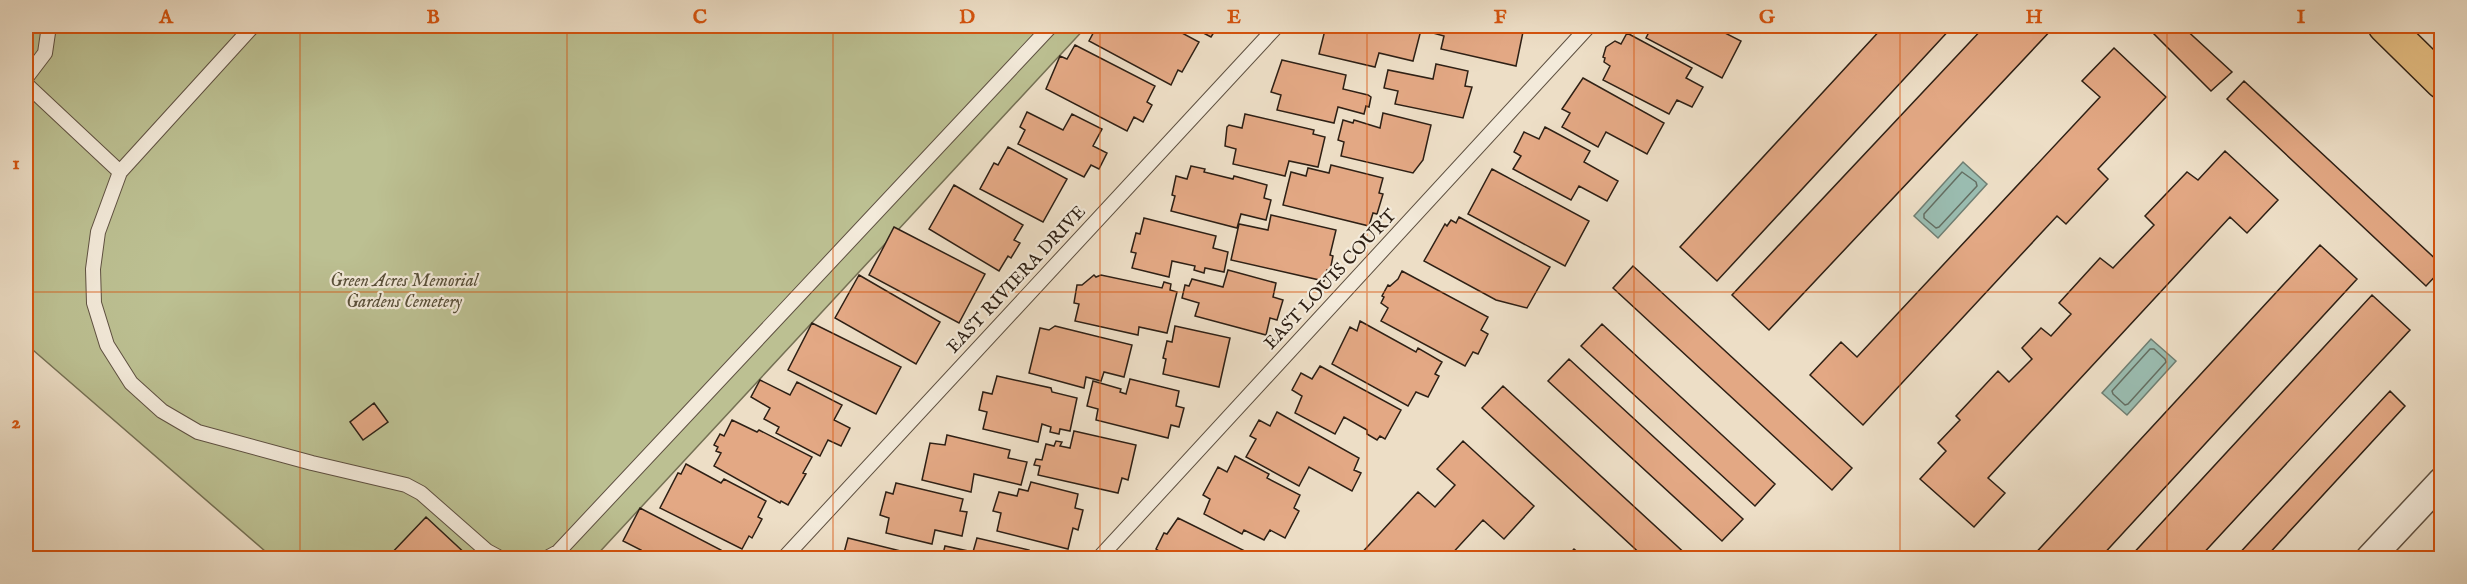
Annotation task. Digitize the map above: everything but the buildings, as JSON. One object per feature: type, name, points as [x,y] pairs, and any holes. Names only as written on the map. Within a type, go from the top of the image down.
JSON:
[{"type":"main road","points":[[2385,26],[2442,82]]},
{"type":"street","points":[[2370,558],[2442,481]]},
{"type":"lane","points":[[26,78],[45,53],[49,26]]},
{"type":"lane","points":[[253,26],[120,172],[98,232],[93,269],[94,303],[107,345],[131,383],[162,411],[198,432],[312,463],[406,485],[421,493],[487,551],[500,558]]},
{"type":"lane","points":[[547,558],[558,552],[1051,26]]},
{"type":"lane","name":"EAST RIVIERA DRIVE","points":[[784,558],[1277,26]]},
{"type":"lane","name":"EAST LOUIS COURT","points":[[1099,558],[1590,26]]},
{"type":"lane","points":[[26,84],[120,172]]},
{"type":"green space","name":"Green Acres Memorial Gardens Cemetery","points":[[26,26],[1087,26],[594,558],[273,558],[26,344]]},
{"type":"water","points":[[1963,162],[1987,184],[1938,238],[1914,216]]},
{"type":"water","points":[[2151,339],[2176,361],[2127,415],[2102,393]]}]
